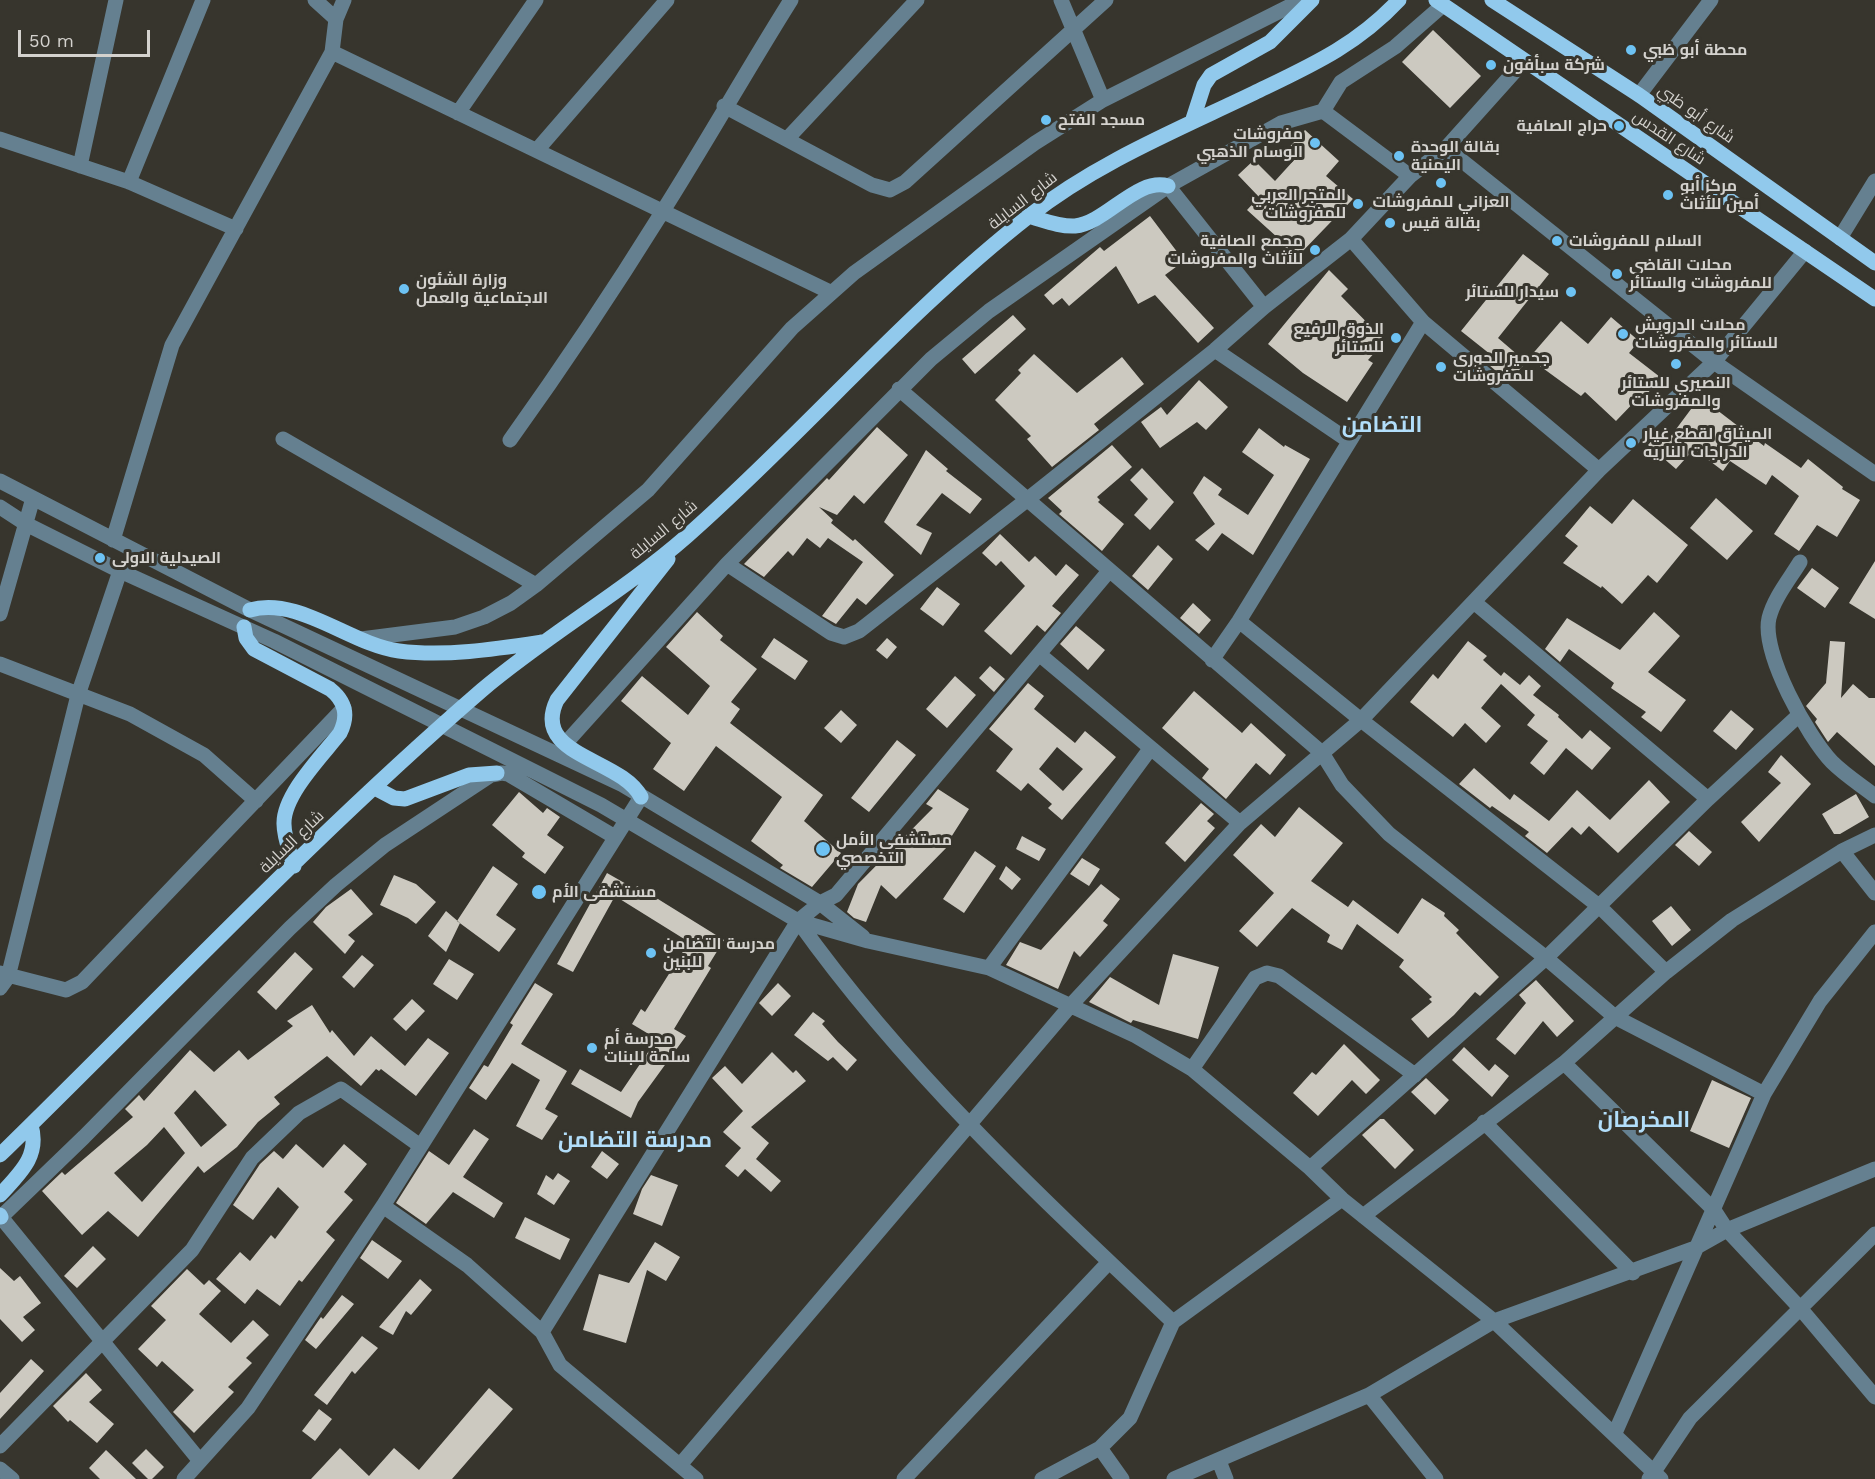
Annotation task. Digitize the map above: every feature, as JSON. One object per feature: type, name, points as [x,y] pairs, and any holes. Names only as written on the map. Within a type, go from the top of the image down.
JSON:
[{"type":"main road","points":[[1192,122],[1199,97],[1211,75],[1270,42],[1312,0]]},
{"type":"main road","name":"شارع السايلة","points":[[0,1155],[375,788],[482,691],[542,642],[642,572],[686,537],[915,317],[1028,216],[1069,187],[1123,155],[1325,60],[1358,38],[1399,0]]},
{"type":"main road","name":"شارع أبو ظبي","points":[[1492,0],[1639,95],[1875,262]]},
{"type":"main road","name":"شارع القدس","points":[[1440,3],[1875,299]]},
{"type":"main road","points":[[1028,216],[1064,225],[1085,224],[1143,189],[1153,185],[1168,186]]},
{"type":"main road","points":[[641,797],[626,778],[564,745],[553,729],[551,719],[557,700],[686,537]]},
{"type":"main road","points":[[250,610],[276,606],[396,651],[501,648],[542,642]]},
{"type":"main road","points":[[244,627],[249,644],[254,649],[330,689],[345,708],[344,725],[340,733],[295,792],[284,814],[283,826],[294,866]]},
{"type":"main road","points":[[375,788],[394,798],[405,799],[469,775],[497,773]]},
{"type":"main road","points":[[0,1195],[32,1155],[34,1145],[31,1125]]},
{"type":"street","points":[[80,166],[116,0]]},
{"type":"street","points":[[129,182],[202,0]]},
{"type":"street","points":[[315,0],[336,19]]},
{"type":"street","points":[[113,540],[172,345],[332,52],[336,19],[344,0]]},
{"type":"street","points":[[458,113],[536,0]]},
{"type":"street","points":[[537,150],[667,0]]},
{"type":"street","points":[[510,440],[575,348],[663,212],[724,106],[791,0]]},
{"type":"street","points":[[787,139],[917,0]]},
{"type":"street","points":[[1061,0],[1103,100]]},
{"type":"street","points":[[724,106],[872,185],[890,190],[905,182],[1106,0]]},
{"type":"street","points":[[361,639],[455,627],[484,617],[536,585],[648,490],[792,328],[830,292],[1035,142],[1103,100],[1302,0]]},
{"type":"street","points":[[1639,95],[1712,0]]},
{"type":"street","points":[[564,745],[728,564],[899,389],[989,311],[1168,186],[1281,123],[1323,111],[1341,82],[1395,47],[1440,3]]},
{"type":"street","points":[[332,52],[830,292]]},
{"type":"street","points":[[728,564],[831,633],[844,637],[859,631],[1028,499],[1351,239],[1410,176],[1446,148],[1524,62]]},
{"type":"street","points":[[1323,111],[1410,176]]},
{"type":"street","points":[[0,139],[129,182],[236,230]]},
{"type":"street","points":[[1446,148],[1714,362],[1875,474]]},
{"type":"street","points":[[1840,238],[1875,181]]},
{"type":"street","points":[[1168,186],[1264,307]]},
{"type":"street","points":[[1351,239],[1423,322],[1599,470]]},
{"type":"street","points":[[680,1465],[1071,1005],[1240,823],[1361,720],[1599,470],[1714,362],[1805,251]]},
{"type":"street","points":[[1212,660],[1239,621],[1423,322]]},
{"type":"street","points":[[1215,350],[1349,441]]},
{"type":"street","points":[[899,389],[1322,753],[1342,785],[1389,834],[1546,958],[1615,1017],[1764,1094]]},
{"type":"street","points":[[283,439],[536,585]]},
{"type":"street","points":[[0,481],[250,610],[623,785],[820,903],[868,941]]},
{"type":"street","points":[[0,614],[33,498]]},
{"type":"street","points":[[0,507],[26,524],[120,571],[274,640],[601,805],[798,921],[868,941],[989,968],[1136,1036],[1192,1069],[1310,1168],[1342,1199],[1494,1321],[1615,1433],[1655,1477],[1690,1418],[1875,1234]]},
{"type":"street","points":[[1800,562],[1779,594],[1769,619],[1769,643],[1774,659],[1799,716],[1814,741],[1832,762],[1875,796]]},
{"type":"street","points":[[120,571],[78,694],[3,979],[66,990],[82,982],[345,708]]},
{"type":"street","points":[[542,1332],[798,921],[820,903],[836,895],[1109,571]]},
{"type":"street","points":[[1474,602],[1708,799]]},
{"type":"street","points":[[1239,621],[1361,720],[1600,907],[1666,972]]},
{"type":"street","points":[[1039,654],[1240,823]]},
{"type":"street","points":[[0,664],[130,714],[204,755],[256,801]]},
{"type":"street","points":[[1310,1168],[1546,958],[1708,799],[1799,716]]},
{"type":"street","points":[[989,968],[1150,749]]},
{"type":"street","points":[[200,1461],[103,1339],[0,1217],[84,1137],[290,928],[336,885],[437,809],[497,773],[508,774],[615,837]]},
{"type":"street","points":[[184,1479],[248,1408],[383,1206],[419,1145],[641,797]]},
{"type":"street","points":[[1364,1216],[1564,1063],[1666,972],[1732,920],[1842,851],[1875,835]]},
{"type":"street","points":[[1842,851],[1875,893]]},
{"type":"street","points":[[798,921],[833,971],[876,1022],[971,1125],[1173,1322]]},
{"type":"street","points":[[1615,1433],[1764,1094],[1820,1001],[1875,932]]},
{"type":"street","points":[[1192,1069],[1255,978],[1267,973],[1279,976],[1414,1075]]},
{"type":"street","points":[[1564,1063],[1714,1210],[1728,1230],[1800,1308],[1875,1397]]},
{"type":"street","points":[[0,1446],[192,1250],[252,1158],[299,1113],[341,1089],[419,1145]]},
{"type":"street","points":[[1484,1122],[1633,1273]]},
{"type":"street","points":[[1174,1479],[1369,1395],[1494,1321],[1633,1273],[1695,1248],[1728,1230],[1875,1169]]},
{"type":"street","points":[[1042,1479],[1100,1448],[1130,1418],[1173,1322],[1342,1199]]},
{"type":"street","points":[[383,1206],[467,1264],[542,1332],[560,1365],[696,1479]]},
{"type":"street","points":[[904,1479],[1109,1262]]},
{"type":"street","points":[[1369,1395],[1436,1479]]},
{"type":"street","points":[[1100,1448],[1122,1479]]},
{"type":"street","points":[[1219,1461],[1226,1479]]},
{"type":"street","points":[[0,1469],[12,1479]]},
{"type":"building","points":[[1433,30],[1481,76],[1450,108],[1402,62]]},
{"type":"building","points":[[1305,130],[1339,161],[1326,176],[1353,199],[1298,256],[1247,210],[1259,197],[1238,175],[1254,160],[1275,181],[1295,159],[1286,151]]},
{"type":"building","points":[[1150,216],[1184,261],[1165,275],[1214,328],[1198,343],[1155,295],[1138,304],[1116,266],[1069,306],[1062,298],[1053,305],[1044,295],[1100,247],[1104,251]]},
{"type":"building","points":[[1523,254],[1549,274],[1498,338],[1526,362],[1509,382],[1489,365],[1495,358],[1461,331]]},
{"type":"building","points":[[1329,270],[1348,289],[1341,296],[1385,341],[1368,360],[1373,363],[1347,402],[1303,373],[1268,344]]},
{"type":"building","points":[[1013,315],[1026,329],[975,374],[962,359]]},
{"type":"building","points":[[1611,317],[1639,341],[1629,353],[1660,377],[1645,397],[1642,394],[1616,421],[1585,392],[1581,396],[1529,358],[1561,321],[1588,344]]},
{"type":"building","points":[[1034,354],[1077,393],[1122,357],[1144,384],[1094,424],[1099,430],[1052,467],[1027,439],[1031,436],[995,400],[1021,373],[1018,370]]},
{"type":"building","points":[[1199,380],[1228,407],[1206,430],[1197,422],[1160,448],[1141,422],[1161,407],[1167,415]]},
{"type":"building","points":[[1700,397],[1764,446],[1765,443],[1801,468],[1808,459],[1843,487],[1842,489],[1860,500],[1837,537],[1817,525],[1799,551],[1774,534],[1799,496],[1772,475],[1766,485],[1730,461],[1723,471],[1694,449],[1676,469],[1648,445],[1659,433],[1668,440]]},
{"type":"building","points":[[877,427],[908,455],[864,504],[854,495],[837,515],[819,507],[833,520],[831,523],[853,541],[855,539],[894,575],[866,605],[857,598],[836,624],[822,616],[863,562],[828,538],[820,548],[807,538],[793,556],[788,551],[764,577],[744,564],[827,478],[829,480]]},
{"type":"building","points":[[1259,428],[1284,447],[1285,445],[1310,459],[1253,555],[1222,533],[1208,551],[1195,540],[1215,524],[1193,493],[1204,476],[1222,489],[1218,495],[1248,515],[1274,475],[1242,452]]},
{"type":"building","points":[[1112,445],[1132,467],[1097,497],[1100,500],[1098,502],[1124,524],[1102,551],[1059,514],[1062,511],[1048,498]]},
{"type":"building","points":[[926,450],[948,469],[946,471],[982,499],[970,514],[942,493],[916,525],[932,533],[921,555],[884,522]]},
{"type":"building","points":[[1142,468],[1174,502],[1150,530],[1134,515],[1148,499],[1130,480]]},
{"type":"building","points":[[1716,498],[1753,531],[1727,560],[1690,528]]},
{"type":"building","points":[[1633,499],[1688,545],[1657,583],[1648,575],[1622,604],[1602,586],[1601,588],[1563,563],[1578,546],[1565,536],[1590,506],[1612,524]]},
{"type":"building","points":[[1000,534],[1029,562],[1035,556],[1056,576],[1066,564],[1079,575],[1052,606],[1061,613],[1045,632],[1037,625],[1011,655],[984,631],[1025,586],[1001,561],[996,566],[982,553]]},
{"type":"building","points":[[1158,545],[1173,559],[1148,590],[1132,576]]},
{"type":"building","points":[[1875,561],[1875,619],[1849,603]]},
{"type":"building","points":[[1812,568],[1839,588],[1825,608],[1797,588]]},
{"type":"building","points":[[937,587],[960,604],[943,626],[920,609]]},
{"type":"building","points":[[1193,603],[1211,620],[1199,634],[1180,618]]},
{"type":"building","points":[[697,612],[723,636],[720,640],[757,669],[731,702],[740,709],[730,723],[823,795],[804,821],[841,853],[812,887],[780,868],[783,865],[751,841],[782,797],[716,746],[684,791],[653,769],[671,743],[621,701],[642,676],[688,715],[710,686],[666,647]]},
{"type":"building","points":[[1654,612],[1680,636],[1648,672],[1686,700],[1661,732],[1641,717],[1646,712],[1611,688],[1614,683],[1569,649],[1560,662],[1545,649],[1567,618],[1620,650]]},
{"type":"building","points":[[1076,626],[1105,650],[1088,670],[1060,644]]},
{"type":"building","points":[[774,638],[808,661],[795,680],[761,657]]},
{"type":"building","points":[[887,638],[897,647],[887,659],[876,650]]},
{"type":"building","points":[[1468,641],[1487,656],[1483,660],[1501,676],[1504,672],[1520,685],[1529,675],[1541,686],[1533,695],[1559,715],[1558,717],[1582,739],[1590,730],[1611,748],[1592,770],[1566,748],[1544,775],[1530,763],[1548,741],[1527,725],[1535,715],[1501,684],[1481,708],[1501,726],[1486,743],[1465,723],[1453,737],[1410,702],[1433,674],[1438,679]]},
{"type":"building","points":[[1830,641],[1845,642],[1841,698],[1853,684],[1869,698],[1875,698],[1875,766],[1837,732],[1828,742],[1815,722],[1817,719],[1806,706],[1826,683]]},
{"type":"building","points":[[990,666],[1005,679],[994,692],[979,678]]},
{"type":"building","points":[[955,676],[976,695],[947,728],[926,709]]},
{"type":"building","points":[[1028,683],[1044,696],[1034,709],[1075,743],[1085,731],[1116,757],[1062,820],[1048,808],[1052,804],[1028,783],[1021,791],[996,771],[1013,749],[989,729]],"holes":[[[1057,747],[1083,769],[1063,791],[1039,769]]]},
{"type":"building","points":[[1194,691],[1242,733],[1251,723],[1286,755],[1270,775],[1256,763],[1226,799],[1202,778],[1209,769],[1162,728]]},
{"type":"building","points":[[841,710],[857,725],[841,743],[824,728]]},
{"type":"building","points":[[1731,710],[1754,729],[1736,750],[1713,731]]},
{"type":"building","points":[[897,740],[916,755],[869,812],[851,798]]},
{"type":"building","points":[[1781,755],[1811,784],[1759,842],[1741,822],[1781,783],[1768,772]]},
{"type":"building","points":[[1474,768],[1510,800],[1514,794],[1549,821],[1577,790],[1610,820],[1649,780],[1670,802],[1618,853],[1589,826],[1581,835],[1572,827],[1547,853],[1525,836],[1529,832],[1492,806],[1490,808],[1459,784]]},
{"type":"building","points":[[938,789],[969,809],[948,842],[950,844],[896,899],[881,885],[866,922],[854,918],[847,912],[858,884],[933,808],[926,804]]},
{"type":"building","points":[[519,792],[543,813],[547,808],[560,817],[547,835],[564,847],[545,874],[522,857],[525,853],[492,825]]},
{"type":"building","points":[[1856,794],[1869,817],[1840,834],[1834,834],[1822,814]]},
{"type":"building","points":[[1201,803],[1214,814],[1207,821],[1215,828],[1185,862],[1165,843]]},
{"type":"building","points":[[1299,807],[1343,843],[1311,881],[1348,907],[1353,900],[1398,934],[1422,898],[1445,913],[1444,916],[1459,930],[1456,933],[1499,977],[1480,996],[1475,992],[1428,1038],[1411,1019],[1432,1002],[1429,999],[1432,997],[1399,967],[1404,960],[1357,924],[1342,950],[1327,942],[1330,935],[1292,908],[1257,947],[1239,931],[1274,893],[1233,855],[1261,824],[1275,837]]},
{"type":"building","points":[[1689,831],[1712,852],[1699,866],[1675,845]]},
{"type":"building","points":[[1022,836],[1046,849],[1039,861],[1016,849]]},
{"type":"building","points":[[975,851],[996,866],[964,913],[943,899]]},
{"type":"building","points":[[1082,858],[1100,869],[1089,886],[1070,874]]},
{"type":"building","points":[[493,866],[518,884],[496,915],[516,929],[499,952],[457,921]]},
{"type":"building","points":[[1006,866],[1021,879],[1012,890],[999,879]]},
{"type":"building","points":[[607,873],[635,889],[637,886],[724,940],[708,966],[711,968],[674,1029],[686,1036],[638,1102],[631,1118],[571,1084],[580,1069],[621,1092],[657,1039],[632,1024],[641,1009],[645,1012],[689,942],[615,896],[573,972],[557,964]]},
{"type":"building","points":[[394,875],[416,884],[436,902],[416,924],[380,905]]},
{"type":"building","points":[[1101,884],[1120,899],[1103,921],[1108,925],[1080,957],[1074,951],[1058,989],[1006,965],[1020,942],[1041,950]]},
{"type":"building","points":[[351,889],[373,914],[348,935],[355,941],[345,954],[313,922],[326,907]]},
{"type":"building","points":[[1671,906],[1691,930],[1672,946],[1652,921]]},
{"type":"building","points":[[446,911],[460,923],[446,952],[428,936]]},
{"type":"building","points":[[295,952],[313,969],[276,1010],[257,992]]},
{"type":"building","points":[[1173,954],[1219,967],[1198,1039],[1133,1020],[1131,1023],[1089,1002],[1110,977],[1159,1005]]},
{"type":"building","points":[[362,955],[374,965],[354,988],[342,977]]},
{"type":"building","points":[[449,959],[474,974],[457,1000],[433,984]]},
{"type":"building","points":[[1536,980],[1574,1021],[1557,1037],[1543,1021],[1515,1055],[1496,1039],[1526,1003],[1519,995]]},
{"type":"building","points":[[535,983],[553,994],[521,1044],[567,1071],[545,1109],[558,1116],[542,1140],[516,1126],[540,1080],[512,1063],[486,1100],[469,1088],[484,1065],[488,1067],[513,1025],[510,1023]]},
{"type":"building","points":[[778,983],[791,996],[772,1016],[759,1003]]},
{"type":"building","points":[[412,999],[425,1011],[406,1031],[393,1019]]},
{"type":"building","points":[[312,1005],[330,1033],[332,1030],[354,1056],[371,1036],[405,1066],[428,1038],[449,1053],[416,1096],[381,1069],[379,1071],[376,1069],[361,1086],[327,1056],[274,1097],[280,1104],[258,1122],[237,1147],[204,1173],[198,1166],[138,1237],[108,1211],[82,1235],[42,1191],[62,1172],[65,1175],[133,1117],[125,1109],[139,1095],[144,1101],[190,1050],[214,1072],[239,1050],[248,1060],[293,1026],[287,1021]],"holes":[[[195,1090],[227,1125],[201,1147],[174,1113]],[[164,1127],[185,1153],[142,1202],[114,1173]]]},
{"type":"building","points":[[813,1012],[825,1021],[822,1024],[857,1060],[847,1071],[833,1057],[828,1061],[794,1035]]},
{"type":"building","points":[[1344,1044],[1380,1080],[1366,1094],[1352,1080],[1318,1116],[1293,1093],[1312,1072],[1316,1075]]},
{"type":"building","points":[[1464,1047],[1489,1071],[1495,1064],[1509,1076],[1492,1097],[1452,1060]]},
{"type":"building","points":[[772,1052],[793,1073],[796,1070],[806,1081],[751,1127],[769,1143],[756,1159],[781,1181],[771,1192],[745,1169],[738,1177],[725,1166],[741,1148],[723,1132],[743,1111],[712,1078],[725,1066],[742,1084]]},
{"type":"building","points":[[1426,1078],[1449,1100],[1435,1115],[1411,1092]]},
{"type":"building","points":[[1712,1080],[1751,1098],[1729,1148],[1690,1131]]},
{"type":"building","points":[[1380,1119],[1384,1119],[1414,1150],[1395,1169],[1362,1135]]},
{"type":"building","points":[[474,1129],[489,1139],[463,1177],[503,1203],[494,1218],[453,1192],[426,1224],[396,1203],[429,1151],[449,1165]]},
{"type":"building","points":[[296,1144],[323,1168],[344,1144],[367,1164],[344,1192],[353,1200],[326,1232],[335,1240],[302,1282],[299,1280],[280,1306],[257,1289],[245,1304],[216,1279],[240,1252],[250,1261],[271,1235],[275,1239],[299,1207],[278,1187],[253,1220],[233,1205],[260,1164],[274,1151],[283,1159]]},
{"type":"building","points":[[602,1151],[619,1164],[607,1179],[591,1167]]},
{"type":"building","points":[[558,1173],[570,1181],[554,1205],[537,1194],[546,1175],[553,1180]]},
{"type":"building","points":[[651,1175],[678,1185],[662,1226],[633,1214],[642,1189]]},
{"type":"building","points":[[525,1217],[570,1239],[560,1260],[515,1238]]},
{"type":"building","points":[[372,1240],[402,1261],[388,1279],[360,1258]]},
{"type":"building","points":[[655,1242],[680,1257],[666,1281],[647,1270],[626,1343],[583,1330],[599,1274],[629,1283]]},
{"type":"building","points":[[93,1246],[106,1259],[77,1288],[64,1276]]},
{"type":"building","points":[[0,1268],[14,1281],[20,1276],[41,1303],[23,1317],[35,1330],[22,1342],[0,1319]]},
{"type":"building","points":[[187,1269],[204,1285],[209,1280],[221,1291],[199,1314],[231,1343],[253,1320],[269,1335],[246,1358],[252,1363],[228,1387],[234,1392],[194,1433],[173,1412],[194,1390],[162,1361],[157,1367],[138,1349],[166,1320],[151,1306]]},
{"type":"building","points":[[420,1279],[432,1290],[411,1315],[406,1311],[393,1335],[379,1327]]},
{"type":"building","points":[[342,1295],[354,1304],[316,1349],[305,1340],[321,1317],[323,1319]]},
{"type":"building","points":[[362,1336],[378,1348],[355,1374],[352,1371],[327,1405],[314,1395]]},
{"type":"building","points":[[31,1359],[44,1371],[0,1419],[0,1393]]},
{"type":"building","points":[[86,1373],[102,1390],[89,1402],[114,1424],[97,1443],[70,1420],[68,1422],[53,1406]]},
{"type":"building","points":[[489,1388],[513,1409],[452,1479],[311,1479],[340,1448],[369,1476],[394,1448],[419,1470]]},
{"type":"building","points":[[319,1409],[332,1419],[315,1441],[302,1431]]},
{"type":"building","points":[[146,1449],[164,1467],[152,1479],[148,1479],[132,1463]]},
{"type":"building","points":[[106,1450],[136,1479],[100,1479],[89,1468]]},
{"type":"place","name":"محطة أبو ظبي","points":[[1631,50]]},
{"type":"place","name":"شركة سبأفون","points":[[1491,65]]},
{"type":"place","name":"مسجد الفتح","points":[[1046,120]]},
{"type":"place","name":"حراج الصافية","points":[[1619,126]]},
{"type":"place","name":"مفروشات الوسام الذهبي","points":[[1315,143]]},
{"type":"place","name":"بقالة الوحدة اليمنية","points":[[1399,156]]},
{"type":"place","name":"العزاني للمفروشات","points":[[1441,183]]},
{"type":"place","name":"مركز أبو أمين للأثاث","points":[[1668,195]]},
{"type":"place","name":"المتجر العربي للمفروشات","points":[[1358,204]]},
{"type":"place","name":"بقالة قيس","points":[[1390,223]]},
{"type":"place","name":"السلام للمفروشات","points":[[1557,241]]},
{"type":"place","name":"مجمع الصافية للأثاث والمفروشات","points":[[1315,250]]},
{"type":"place","name":"محلات القاضي للمفروشات والستائر","points":[[1617,274]]},
{"type":"place","name":"وزارة الشئون الاجتماعية والعمل","points":[[404,289]]},
{"type":"place","name":"سيدار للستائر","points":[[1571,292]]},
{"type":"place","name":"محلات الدرويش للستائر والمفروشات","points":[[1623,334]]},
{"type":"place","name":"الذوق الرفيع للستائر","points":[[1396,338]]},
{"type":"place","name":"النصيري للستائر والمفروشات","points":[[1676,364]]},
{"type":"place","name":"جحمير الحوري للمفروشات","points":[[1441,367]]},
{"type":"place","name":"الميثاق لقطع غيار الدراجات الناريه","points":[[1631,443]]},
{"type":"place","name":"الصيدلية الاولى","points":[[100,558]]},
{"type":"place","name":"مستشفى الأمل التخصصي","points":[[823,849]]},
{"type":"place","name":"مستشفى الأم","points":[[539,892]]},
{"type":"place","name":"مدرسة التضامن للبنين","points":[[651,953]]},
{"type":"place","name":"مدرسة أم سلمة للبنات","points":[[592,1048]]},
{"type":"district","name":"التضامن","points":[[1382,426]]},
{"type":"district","name":"المخرصان","points":[[1644,1121]]},
{"type":"district","name":"مدرسة التضامن","points":[[635,1141]]}]
